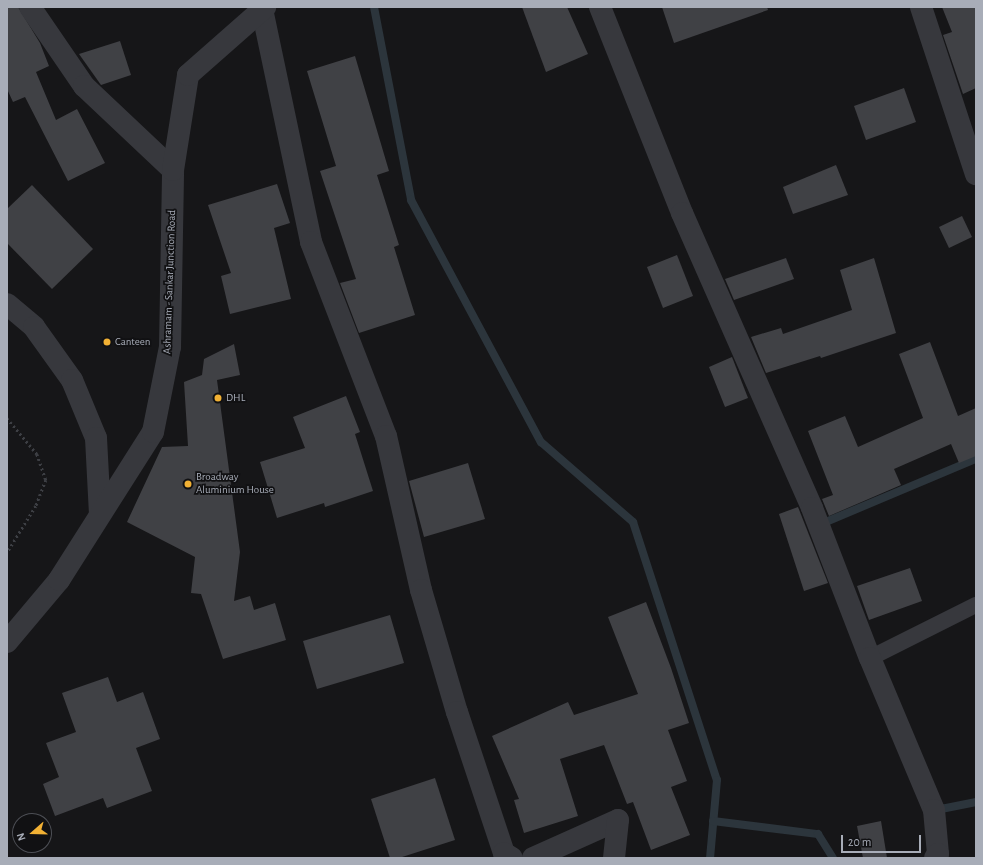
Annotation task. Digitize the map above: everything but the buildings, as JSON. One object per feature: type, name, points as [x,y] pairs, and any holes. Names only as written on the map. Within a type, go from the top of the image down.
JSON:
[{"type":"street","points":[[30,7],[84,86],[173,170]]},
{"type":"street","points":[[600,7],[682,213],[812,508],[870,658],[934,810],[938,854],[935,858]]},
{"type":"street","points":[[921,7],[976,174]]},
{"type":"street","points":[[263,8],[311,242],[386,436],[421,590],[508,856]]},
{"type":"street","name":"Ashramam - Sankar Junction Road","points":[[7,642],[59,580],[153,432],[170,346],[173,170],[188,75],[263,8]]},
{"type":"street","points":[[7,304],[34,327],[72,380],[96,438],[100,514]]},
{"type":"street","points":[[533,858],[618,820],[614,858]]},
{"type":"lane","points":[[870,658],[976,605]]},
{"type":"path","points":[[7,418],[37,454],[46,480],[36,506],[7,553]]},
{"type":"waterway","points":[[374,7],[411,200],[541,442],[633,522],[717,780],[710,858]]},
{"type":"waterway","points":[[821,524],[976,459]]},
{"type":"waterway","points":[[936,810],[976,802]]},
{"type":"waterway","points":[[713,821],[818,834],[833,858]]},
{"type":"place","name":"Canteen","points":[[107,342]]},
{"type":"place","name":"DHL","points":[[218,398]]},
{"type":"place","name":"Broadway Aluminium House","points":[[188,484]]}]
